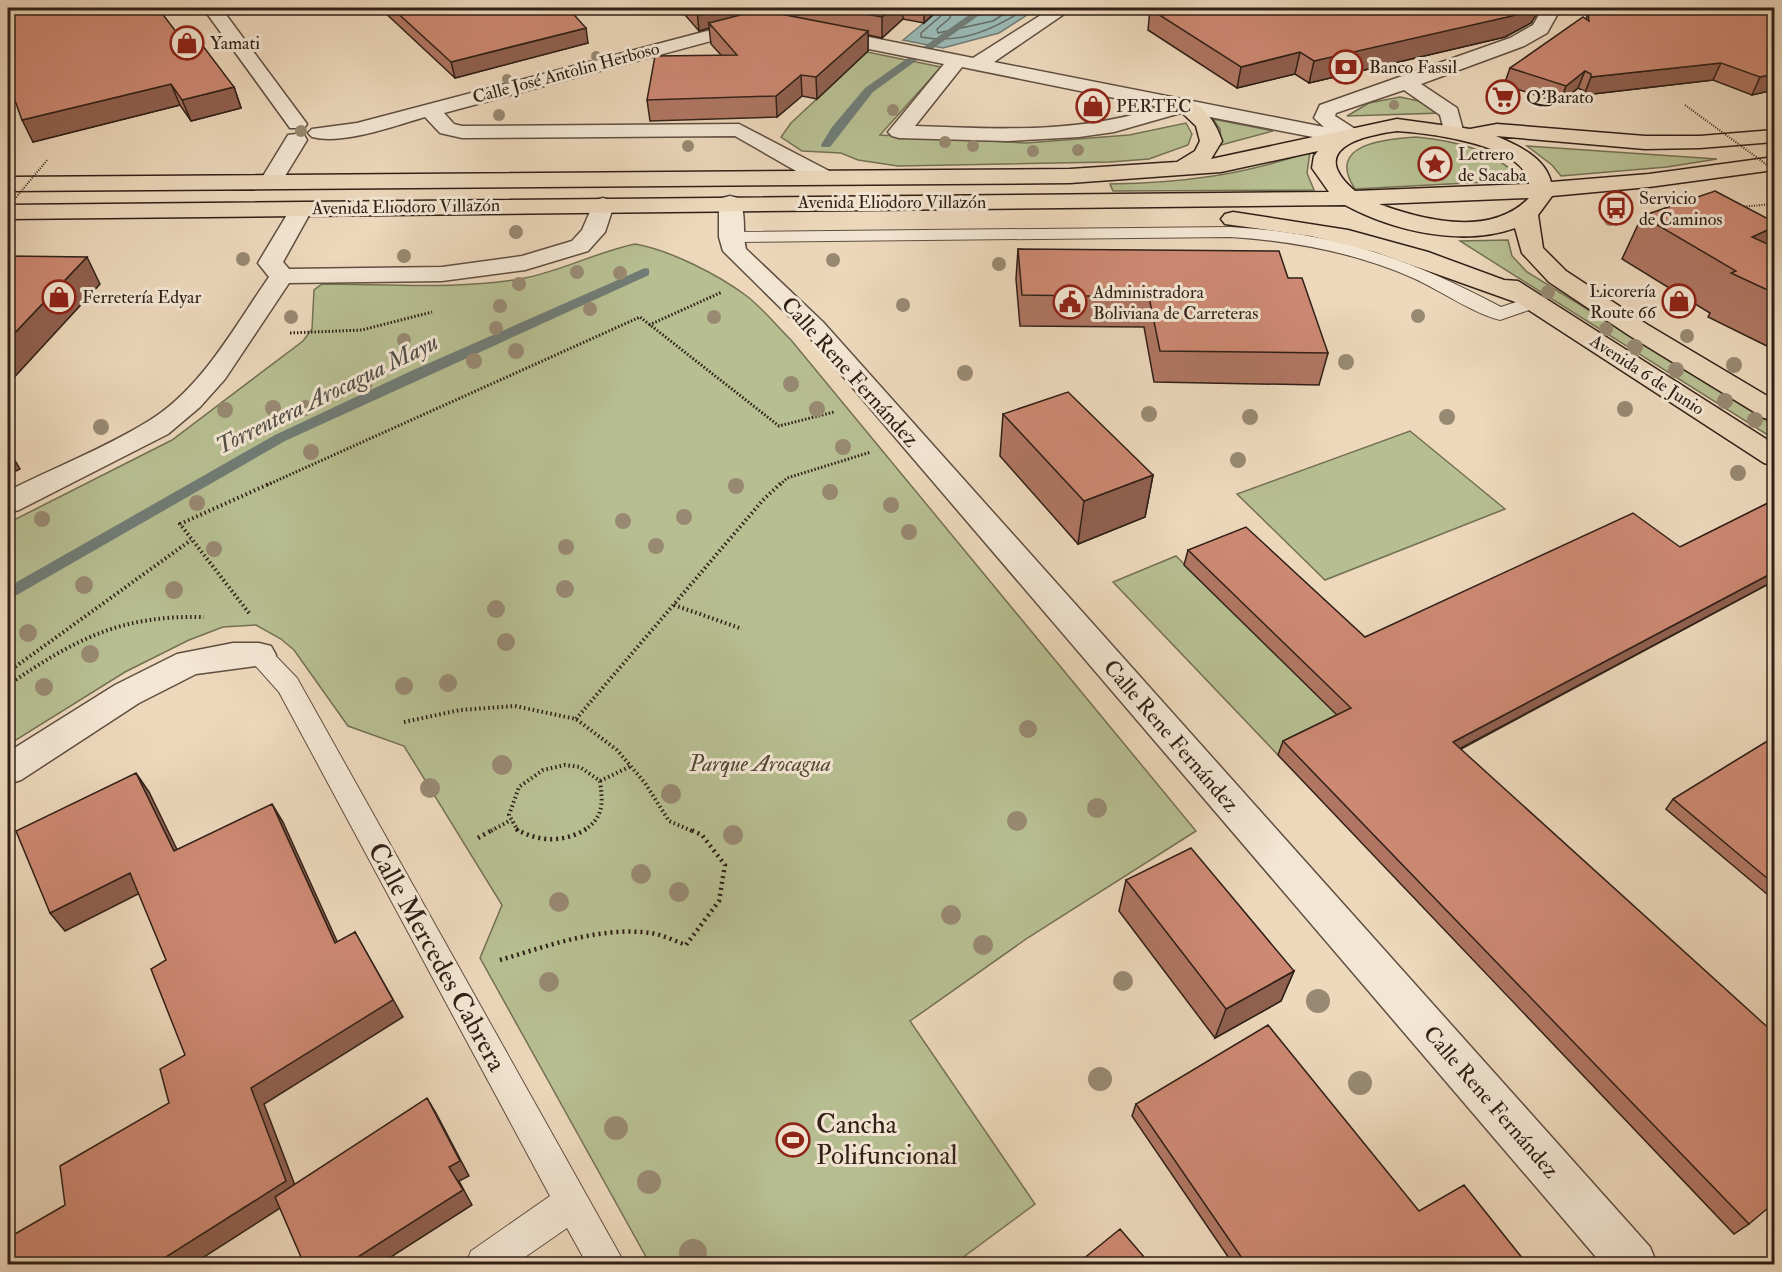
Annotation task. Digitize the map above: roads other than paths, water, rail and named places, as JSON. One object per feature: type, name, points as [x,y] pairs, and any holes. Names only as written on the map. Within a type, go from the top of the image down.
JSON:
[{"type":"highway","points":[[1179,170],[1203,156],[1211,141],[1206,124],[1184,105]]},
{"type":"highway","name":"Avenida Eliodoro Villazón","points":[[8,184],[1070,176],[1179,170],[1221,165],[1397,125],[1458,132]]},
{"type":"highway","points":[[1458,132],[1497,130],[1626,142],[1674,143],[1726,142],[1774,136]]},
{"type":"highway","points":[[1345,137],[1329,149],[1325,158],[1325,169],[1330,180],[1349,198],[1396,219],[1436,227],[1491,226],[1526,215],[1537,206],[1542,191],[1536,173],[1526,162],[1494,143],[1458,132]]},
{"type":"highway","name":"Avenida Eliodoro Villazón","points":[[8,212],[603,205],[730,220],[1542,191],[1649,181],[1774,163]]},
{"type":"highway","name":"Avenida 6 de Junio","points":[[1526,215],[1526,234],[1530,244],[1536,256],[1552,272],[1612,313],[1774,412]]},
{"type":"highway","points":[[730,220],[1233,219],[1294,224],[1376,242],[1531,300]]},
{"type":"highway","name":"Avenida 6 de Junio","points":[[1396,219],[1531,300],[1774,457]]},
{"type":"street","points":[[212,8],[296,132],[271,181]]},
{"type":"street","name":"Calle José Antolin Herboso","points":[[296,132],[319,133],[358,129],[813,8]]},
{"type":"street","points":[[1064,8],[967,62],[899,132],[1007,135],[1067,133],[1156,117],[1184,105]]},
{"type":"street","points":[[1221,112],[1327,109],[1517,42],[1540,29],[1552,8]]},
{"type":"street","points":[[761,22],[1345,137]]},
{"type":"street","points":[[1406,83],[1450,112],[1458,132]]},
{"type":"street","points":[[1327,109],[1324,118],[1345,137]]},
{"type":"street","points":[[430,110],[447,129],[462,132],[739,130],[825,178]]},
{"type":"street","points":[[282,276],[442,274],[525,263],[580,246],[593,232],[603,205]]},
{"type":"street","points":[[282,276],[270,262],[302,208]]},
{"type":"street","name":"Calle Rene Fernández","points":[[730,220],[735,251],[814,327],[1633,1264]]},
{"type":"street","points":[[8,503],[158,428],[190,401],[216,373],[282,276]]},
{"type":"street","points":[[8,770],[127,694],[189,663],[233,655],[259,655]]},
{"type":"lane","points":[[730,220],[1285,235],[1336,245],[1395,264],[1500,314],[1531,300]]},
{"type":"lane","name":"Calle Mercedes Cabrera","points":[[259,655],[288,685],[607,1264]]},
{"type":"lane","points":[[484,1264],[572,1203]]},
{"type":"water","points":[[942,8],[1038,8],[999,33],[943,48],[903,40]]},
{"type":"waterway","name":"Torrentera Arocagua Mayu","points":[[826,145],[836,129],[869,90],[984,8]]},
{"type":"waterway","name":"Torrentera Arocagua Mayu","points":[[8,594],[280,438],[416,374],[645,272]]},
{"type":"place","name":"Yamati","points":[[187,43]]},
{"type":"place","name":"Banco Fassil","points":[[1346,67]]},
{"type":"place","name":"Q'Barato","points":[[1503,97]]},
{"type":"place","name":"PERTEC","points":[[1093,106]]},
{"type":"place","name":"Letrero de Sacaba","points":[[1435,164]]},
{"type":"place","name":"Servicio de Caminos","points":[[1616,208]]},
{"type":"place","name":"Ferretería Edyar","points":[[59,297]]},
{"type":"place","name":"Licorería Route 66","points":[[1679,301]]},
{"type":"place","name":"Administradora Boliviana de Carreteras","points":[[1070,302]]},
{"type":"place","name":"Cancha Polifuncional","points":[[793,1140]]},
{"type":"park label","name":"Parque Arocagua","points":[[760,764]]}]
